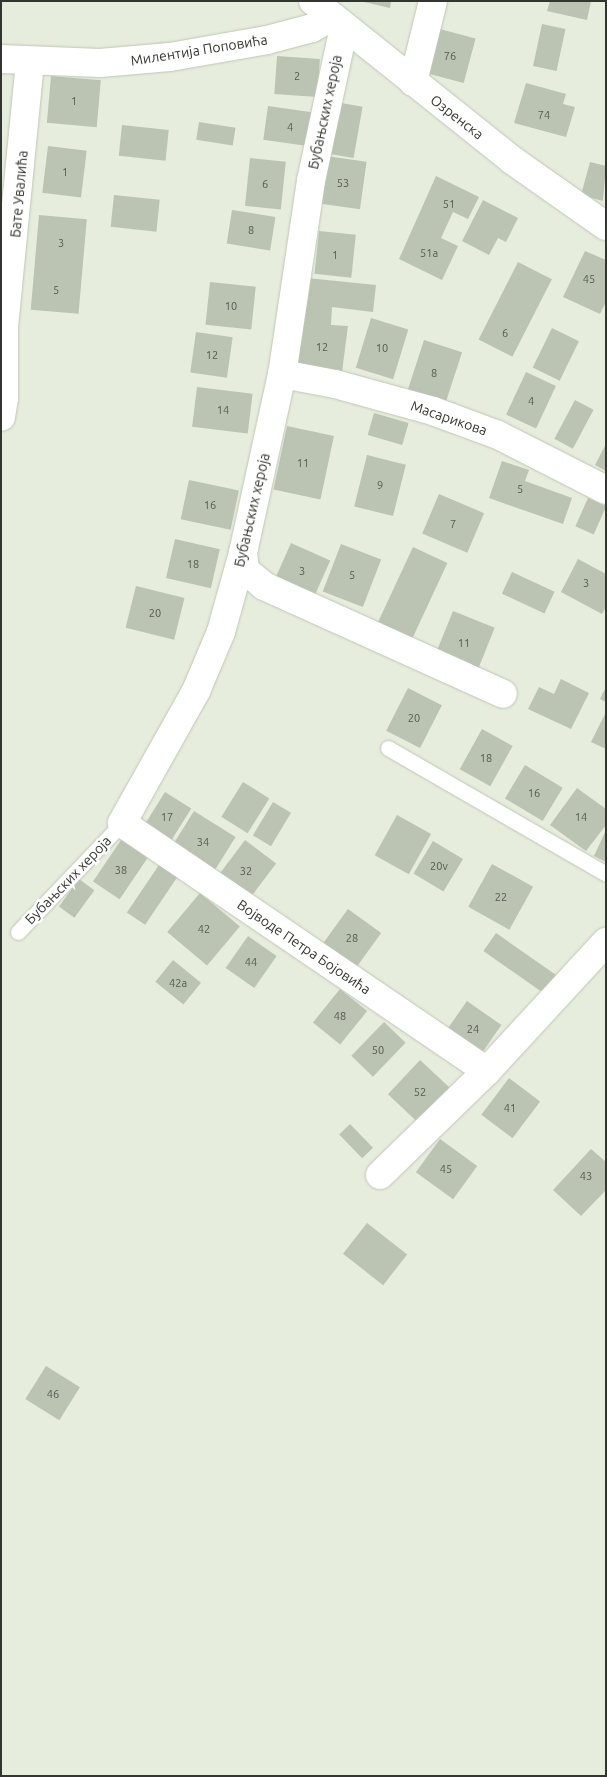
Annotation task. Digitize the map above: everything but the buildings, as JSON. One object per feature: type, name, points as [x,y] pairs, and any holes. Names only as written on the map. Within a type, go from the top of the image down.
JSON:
[{"type":"street","points":[[413,82],[433,1]]},
{"type":"street","name":"Озренска","points":[[330,15],[512,160],[606,226]]},
{"type":"street","name":"Милентија Поповића","points":[[1,59],[30,62],[123,62],[170,57],[276,37],[312,28],[330,15]]},
{"type":"street","name":"Бубањских хероја","points":[[122,823],[196,691],[221,632],[243,553],[282,374],[311,181],[330,15]]},
{"type":"street","name":"Бате Увалића","points":[[1,417],[4,398],[4,327],[30,62]]},
{"type":"street","name":"Масарикова","points":[[282,374],[335,384],[433,410],[498,435],[606,490]]},
{"type":"street","points":[[243,553],[245,570],[264,586],[503,694]]},
{"type":"street","name":"Војводе Петра Бојовића","points":[[122,823],[487,1071]]},
{"type":"street","points":[[380,1175],[487,1071],[606,942]]},
{"type":"lane","points":[[388,748],[606,874]]},
{"type":"lane","name":"Бубањских хероја","points":[[18,932],[122,823]]}]
